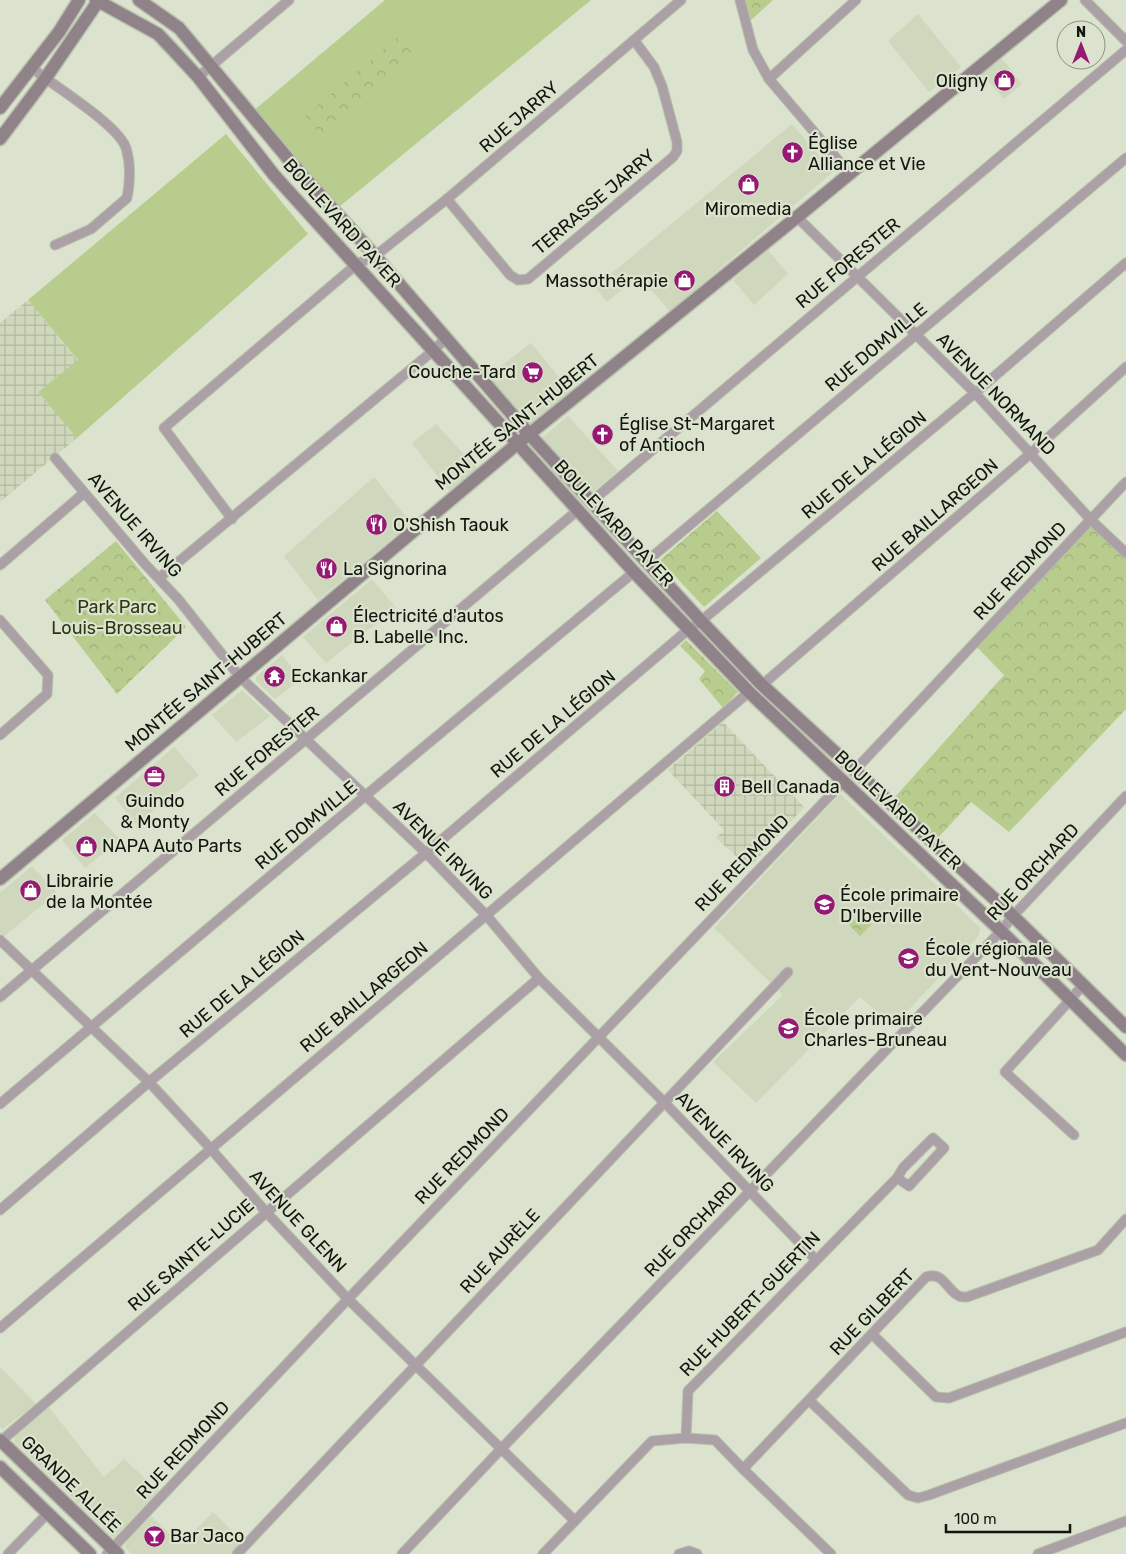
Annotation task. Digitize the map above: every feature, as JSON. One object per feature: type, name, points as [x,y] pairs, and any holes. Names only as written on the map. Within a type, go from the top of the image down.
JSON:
[{"type":"street","points":[[0,108],[59,32],[79,0]]},
{"type":"street","points":[[0,138],[45,79],[98,0]]},
{"type":"street","name":"BOULEVARD PAYER","points":[[98,0],[158,34],[198,77],[274,175],[634,572],[749,692],[1001,931],[1126,1055]]},
{"type":"street","name":"BOULEVARD PAYER","points":[[139,0],[179,28],[212,65],[290,161],[529,434],[762,685],[1013,916],[1126,1027]]},
{"type":"street","name":"RUE JARRY","points":[[232,519],[164,428],[356,264],[375,256],[447,199],[681,0]]},
{"type":"street","points":[[740,0],[753,50],[769,79],[849,174]]},
{"type":"street","points":[[769,79],[856,0]]},
{"type":"street","name":"MONTÉE SAINT-HUBERT","points":[[0,878],[529,434],[1061,0]]},
{"type":"street","points":[[1085,0],[1126,41]]},
{"type":"street","points":[[198,77],[286,1]]},
{"type":"street","name":"TERRASSE JARRY","points":[[447,199],[510,275],[518,280],[528,279],[673,157],[677,151],[677,142],[662,86],[654,67],[634,40]]},
{"type":"street","name":"RUE FORESTER","points":[[592,500],[1126,50]]},
{"type":"street","points":[[31,67],[98,117],[116,133],[126,147],[130,179],[127,198],[91,229],[55,245]]},
{"type":"street","name":"RUE DOMVILLE","points":[[647,561],[1126,158]]},
{"type":"street","name":"AVENUE NORMAND","points":[[797,217],[975,393],[1091,520],[1126,553]]},
{"type":"street","name":"RUE DE LA LÉGION","points":[[0,1210],[150,1082],[426,853],[689,629],[975,393],[1126,263]]},
{"type":"street","points":[[159,578],[434,350],[446,337]]},
{"type":"street","name":"RUE BAILLARGEON","points":[[762,685],[1031,453],[1126,367]]},
{"type":"street","name":"AVENUE IRVING","points":[[56,458],[84,493],[178,599],[240,677],[426,853],[486,915],[539,978],[664,1102],[816,1260]]},
{"type":"street","name":"RUE REDMOND","points":[[855,770],[1126,482]]},
{"type":"street","points":[[0,565],[84,493]]},
{"type":"street","name":"RUE FORESTER","points":[[0,997],[578,510]]},
{"type":"street","name":"RUE DOMVILLE","points":[[0,1104],[634,572]]},
{"type":"street","points":[[0,620],[48,675],[47,694],[0,735]]},
{"type":"street","name":"RUE BAILLARGEON","points":[[0,1328],[749,692]]},
{"type":"street","name":"RUE REDMOND","points":[[112,1552],[348,1299],[843,782]]},
{"type":"street","name":"RUE ORCHARD","points":[[402,1554],[1001,931],[1126,796]]},
{"type":"street","name":"AVENUE GLENN","points":[[0,940],[150,1082],[212,1148],[266,1212],[348,1299],[575,1521]]},
{"type":"street","name":"RUE AURÈLE","points":[[237,1554],[788,972]]},
{"type":"street","name":"RUE SAINTE-LUCIE","points":[[0,1440],[539,978]]},
{"type":"street","points":[[1074,1135],[1005,1072],[1082,985]]},
{"type":"street","name":"RUE HUBERT-GUERTIN","points":[[686,1438],[688,1391],[897,1178],[903,1168],[933,1138],[944,1148],[909,1186],[897,1178]]},
{"type":"street","name":"RUE GILBERT","points":[[743,1469],[810,1401],[926,1277],[933,1274],[939,1277],[958,1296],[967,1297],[1098,1250],[1126,1219]]},
{"type":"street","points":[[872,1334],[936,1397],[948,1398],[1126,1332]]},
{"type":"street","points":[[810,1401],[908,1495],[918,1498],[1126,1423]]},
{"type":"street","points":[[544,1554],[652,1440],[686,1438],[716,1440],[743,1469],[831,1554]]},
{"type":"street","name":"GRANDE ALLÉE","points":[[0,1440],[112,1552]]},
{"type":"street","name":"GRANDE ALLÉE","points":[[0,1467],[90,1554]]},
{"type":"street","points":[[8,1554],[48,1513]]},
{"type":"street","points":[[1038,1554],[1126,1521]]},
{"type":"street","points":[[679,1554],[689,1551],[697,1554]]},
{"type":"shaded area","points":[[918,14],[961,67],[929,92],[888,41]]},
{"type":"shaded area","points":[[1000,56],[1022,84],[1004,99],[979,71]]},
{"type":"shaded area","points":[[792,124],[833,172],[670,311],[638,276],[607,302],[595,287]]},
{"type":"shaded area","points":[[768,250],[788,274],[754,305],[733,280]]},
{"type":"shaded area","points":[[28,300],[78,361],[38,392],[77,438],[0,502],[0,323]]},
{"type":"shaded area","points":[[531,343],[571,392],[529,424],[488,376]]},
{"type":"shaded area","points":[[568,416],[618,471],[593,492],[541,439]]},
{"type":"shaded area","points":[[436,424],[477,468],[449,491],[412,443]]},
{"type":"shaded area","points":[[374,477],[411,523],[318,600],[284,556]]},
{"type":"shaded area","points":[[372,579],[396,608],[326,663],[303,637]]},
{"type":"shaded area","points":[[282,655],[301,679],[275,699],[256,681],[256,677]]},
{"type":"shaded area","points":[[242,690],[270,716],[236,742],[212,715]]},
{"type":"shaded area","points":[[723,722],[804,807],[749,868],[716,838],[724,830],[668,770]]},
{"type":"shaded area","points":[[174,747],[199,775],[136,824],[115,798]]},
{"type":"shaded area","points":[[840,794],[932,881],[979,927],[980,931],[977,938],[893,1026],[860,997],[756,1103],[713,1062],[783,995],[714,928]]},
{"type":"shaded area","points":[[95,813],[120,840],[85,868],[62,840]]},
{"type":"shaded area","points":[[32,866],[57,893],[3,937],[0,933],[0,893]]},
{"type":"shaded area","points":[[0,1367],[36,1404],[2,1429],[0,1426]]},
{"type":"shaded area","points":[[48,1406],[104,1477],[124,1459],[159,1491],[114,1538],[14,1441],[16,1434]]},
{"type":"shaded area","points":[[213,1512],[243,1541],[230,1554],[132,1554],[125,1547],[127,1541],[151,1516],[181,1544]]},
{"type":"green space","points":[[385,0],[591,0],[339,207],[253,111]]},
{"type":"green space","points":[[742,0],[773,0],[748,23]]},
{"type":"green space","points":[[399,36],[416,55],[321,135],[305,116]]},
{"type":"green space","points":[[226,134],[308,234],[77,438],[38,392],[78,360],[28,300]]},
{"type":"green space","points":[[717,511],[761,558],[704,607],[660,560]]},
{"type":"green space","points":[[1092,517],[1126,548],[1126,709],[1009,832],[971,802],[937,839],[895,797],[1004,675],[972,642]]},
{"type":"green space","name":"Park Parc Louis-Brosseau","points":[[116,541],[186,627],[117,694],[45,600]]},
{"type":"green space","points":[[686,640],[738,692],[723,708],[699,679],[705,671],[680,646]]},
{"type":"green space","points":[[861,913],[872,924],[860,936],[849,925]]},
{"type":"place","name":"Oligny","points":[[1004,81]]},
{"type":"place","name":"Église Alliance et Vie","points":[[792,153]]},
{"type":"place","name":"Miromedia","points":[[748,184]]},
{"type":"place","name":"Massothérapie","points":[[684,281]]},
{"type":"place","name":"Couche-Tard","points":[[532,372]]},
{"type":"place","name":"Église St-Margaret of Antioch","points":[[603,434]]},
{"type":"place","name":"O'Shish Taouk","points":[[377,525]]},
{"type":"place","name":"La Signorina","points":[[327,569]]},
{"type":"place","name":"Électricité d'autos B. Labelle Inc.","points":[[337,626]]},
{"type":"place","name":"Eckankar","points":[[275,676]]},
{"type":"place","name":"Guindo & Monty","points":[[155,776]]},
{"type":"place","name":"Bell Canada","points":[[725,787]]},
{"type":"place","name":"NAPA Auto Parts","points":[[86,846]]},
{"type":"place","name":"Librairie de la Montée","points":[[30,891]]},
{"type":"place","name":"École primaire D'Iberville","points":[[824,905]]},
{"type":"place","name":"École régionale du Vent-Nouveau","points":[[909,959]]},
{"type":"place","name":"École primaire Charles-Bruneau","points":[[788,1029]]},
{"type":"place","name":"Bar Jaco","points":[[154,1536]]}]
